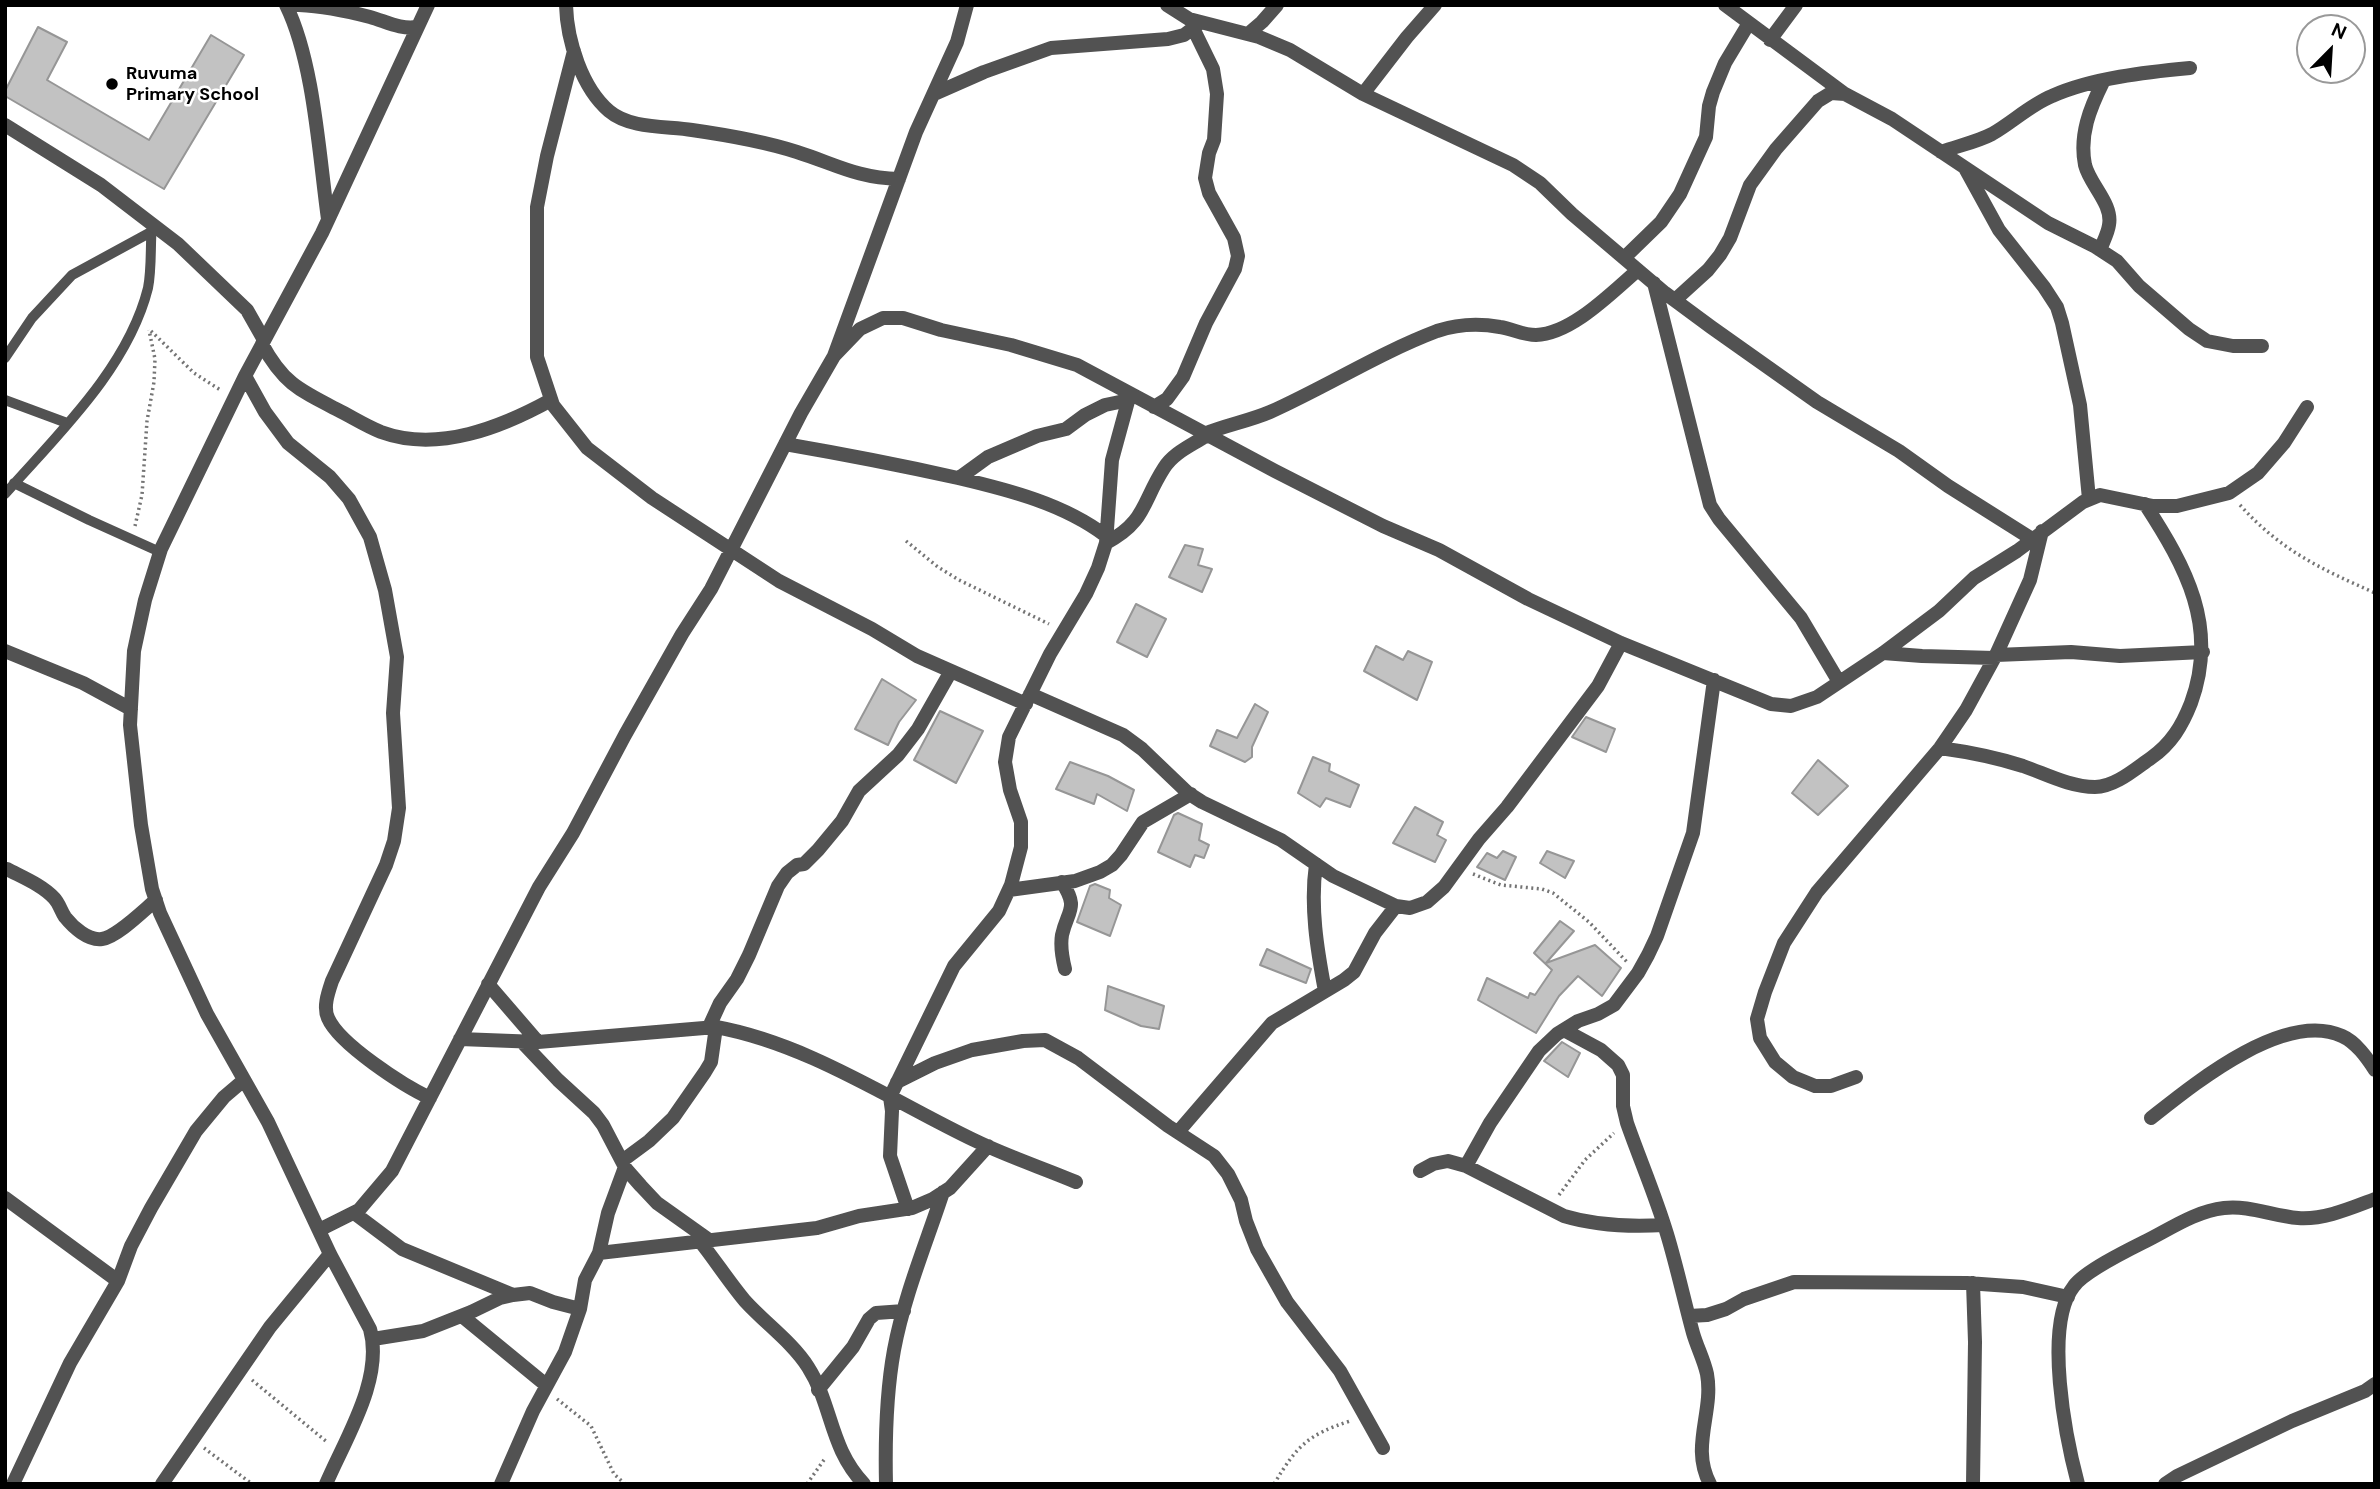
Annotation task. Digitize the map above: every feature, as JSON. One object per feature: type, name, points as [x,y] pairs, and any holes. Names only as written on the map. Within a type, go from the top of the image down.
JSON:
[{"type":"street","points":[[286,5],[296,25],[309,84],[328,221]]},
{"type":"street","points":[[299,5],[336,7],[405,28],[418,27]]},
{"type":"street","points":[[326,1484],[366,1393],[372,1367],[373,1339],[268,1122],[207,1014],[152,889],[141,825],[130,725],[134,651],[145,600],[160,552],[244,376],[328,221],[428,5]]},
{"type":"street","points":[[566,5],[574,51],[583,79],[596,98],[620,119],[758,141],[795,151],[852,173],[899,179]]},
{"type":"street","points":[[319,1230],[354,1213],[378,1190],[392,1171],[539,887],[573,833],[682,634],[711,589],[785,444],[834,356],[916,132],[957,42],[967,5]]},
{"type":"street","points":[[1167,5],[1197,25],[1248,34],[1290,50],[1363,94],[1513,165],[1540,183],[1654,284],[1817,402],[1899,451],[1948,486],[2037,535]]},
{"type":"street","points":[[1248,34],[1277,5]]},
{"type":"street","points":[[1363,94],[1435,5]]},
{"type":"street","points":[[1725,5],[1845,94],[1892,119],[2048,223],[2117,261],[2139,286],[2207,341],[2233,346],[2262,346]]},
{"type":"street","points":[[1770,40],[1796,5]]},
{"type":"street","points":[[1624,258],[1661,222],[1680,194],[1706,137],[1713,92],[1725,64],[1749,23]]},
{"type":"street","points":[[934,94],[984,72],[1051,48],[1168,39],[1184,35],[1197,25]]},
{"type":"street","points":[[1154,407],[1167,399],[1183,377],[1206,323],[1236,269],[1238,256],[1234,238],[1209,193],[1205,178],[1214,140],[1217,94],[1213,69],[1197,25]]},
{"type":"street","points":[[574,51],[537,207],[537,357],[551,400],[587,449],[652,498],[779,581],[872,629],[917,656],[1123,735],[1202,802],[1281,840],[1333,876],[1395,906],[1410,908],[1427,902],[1444,887],[1598,686],[1620,643]]},
{"type":"street","points":[[1941,152],[1989,135],[2038,102],[2056,94],[2143,73],[2190,68]]},
{"type":"street","points":[[2100,250],[2110,219],[2085,166],[2083,141],[2092,103],[2103,82]]},
{"type":"street","points":[[1675,300],[1708,270],[1720,255],[1730,238],[1750,184],[1776,149],[1818,101],[1831,93],[1845,94]]},
{"type":"street","points":[[8,132],[101,185],[151,228],[178,244],[247,310],[272,363],[286,379],[302,392],[382,432],[416,440],[486,430],[551,400]]},
{"type":"street","points":[[1965,168],[1999,230],[2057,307],[2080,405],[2089,499]]},
{"type":"street","points":[[1106,540],[1119,536],[1135,522],[1172,457],[1206,434],[1272,411],[1335,382],[1374,360],[1461,324],[1500,327],[1523,334],[1549,333],[1565,327],[1589,311],[1637,270]]},
{"type":"street","points":[[1654,284],[1710,505],[1801,618],[1839,682]]},
{"type":"street","points":[[834,356],[860,328],[883,318],[903,318],[941,330],[1045,354],[1077,365],[1130,397],[1620,643],[1771,704],[1791,706],[1817,697],[1883,653],[1939,611],[1974,578],[2089,499],[2100,495],[2145,504],[2177,506],[2229,493],[2258,473],[2284,443],[2307,407]]},
{"type":"street","points":[[244,376],[265,412],[288,443],[330,477],[349,499],[370,537],[385,590],[397,657],[393,713],[399,808],[394,841],[386,865],[332,981],[327,999],[327,1017],[342,1039],[414,1090],[430,1098]]},
{"type":"street","points":[[959,478],[988,457],[1037,436],[1066,429],[1105,405],[1130,397]]},
{"type":"street","points":[[908,1209],[890,1156],[890,1097],[954,966],[989,925],[1009,890],[1021,847],[1021,822],[1010,790],[1005,762],[1009,737],[1098,568],[1106,540],[1112,460],[1130,397]]},
{"type":"street","points":[[785,444],[990,485],[1087,521],[1106,540]]},
{"type":"street","points":[[1940,748],[1983,754],[2070,783],[2096,787],[2112,783],[2160,752],[2179,731],[2197,687],[2203,652],[2199,619],[2189,582],[2169,541],[2145,504]]},
{"type":"street","points":[[1856,1077],[1831,1086],[1815,1086],[1793,1077],[1775,1062],[1760,1038],[1757,1019],[1765,992],[1784,943],[1816,892],[1940,748],[1966,710],[2031,580],[2037,535]]},
{"type":"street","points":[[5,651],[83,683],[131,709]]},
{"type":"street","points":[[1883,653],[1995,656],[2071,652],[2120,656],[2203,652]]},
{"type":"street","points":[[501,1484],[545,1387],[565,1352],[580,1308],[585,1280],[599,1253],[623,1164],[673,1118],[711,1062],[713,1027],[720,1003],[737,979],[749,955],[778,886],[787,873],[797,865],[804,864],[818,850],[842,821],[859,791],[898,755],[918,729],[951,671]]},
{"type":"street","points":[[1466,1166],[1490,1123],[1539,1051],[1564,1030],[1614,1006],[1638,974],[1657,936],[1693,834],[1714,680]]},
{"type":"street","points":[[1009,890],[1075,881],[1100,872],[1121,855],[1143,821],[1191,794]]},
{"type":"street","points":[[1316,864],[1313,885],[1316,942],[1325,991]]},
{"type":"street","points":[[7,869],[28,879],[55,898],[65,917],[87,936],[103,939],[118,931],[156,900]]},
{"type":"street","points":[[1062,882],[1072,908],[1062,935],[1061,949],[1065,969]]},
{"type":"street","points":[[1178,1132],[1272,1023],[1354,972],[1395,906]]},
{"type":"street","points":[[488,984],[538,1042]]},
{"type":"street","points":[[460,1038],[538,1042],[713,1027],[758,1036],[810,1057],[988,1146],[1076,1182]]},
{"type":"street","points":[[1564,1030],[1601,1050],[1618,1065],[1623,1075],[1623,1106],[1627,1123],[1664,1225],[1696,1343],[1704,1363],[1708,1386],[1701,1460],[1710,1484]]},
{"type":"street","points":[[2151,1118],[2221,1066],[2255,1047],[2288,1034],[2317,1031],[2342,1036],[2364,1054],[2375,1070]]},
{"type":"street","points":[[897,1082],[936,1063],[972,1050],[1045,1040],[1078,1058],[1214,1156],[1228,1174],[1241,1200],[1257,1249],[1287,1302],[1340,1371],[1383,1448]]},
{"type":"street","points":[[522,1042],[594,1113],[623,1164],[657,1203],[704,1240],[744,1299],[796,1350],[810,1370],[836,1444],[864,1484]]},
{"type":"street","points":[[13,1484],[70,1363],[118,1281],[131,1246],[146,1217],[196,1131],[224,1097],[244,1080]]},
{"type":"street","points":[[599,1253],[817,1228],[859,1216],[908,1209],[933,1199],[950,1188],[988,1146]]},
{"type":"street","points":[[1420,1171],[1433,1164],[1448,1161],[1466,1166],[1549,1209],[1579,1221],[1603,1225],[1664,1225]]},
{"type":"street","points":[[886,1484],[886,1423],[894,1350],[919,1258],[943,1192]]},
{"type":"street","points":[[5,1198],[118,1281]]},
{"type":"street","points":[[2078,1484],[2063,1413],[2061,1381],[2060,1318],[2074,1285],[2126,1251],[2210,1210],[2237,1207],[2298,1218],[2315,1217],[2340,1212],[2375,1199]]},
{"type":"street","points":[[354,1213],[402,1249],[513,1295]]},
{"type":"street","points":[[162,1484],[270,1327],[330,1254]]},
{"type":"street","points":[[1689,1316],[1707,1315],[1727,1309],[1744,1299],[1794,1282],[1973,1283],[2023,1286],[2068,1297]]},
{"type":"street","points":[[1973,1283],[1973,1484]]},
{"type":"street","points":[[373,1339],[423,1331],[513,1295],[530,1293],[580,1308]]},
{"type":"street","points":[[818,1390],[853,1347],[869,1319],[876,1313],[904,1311]]},
{"type":"street","points":[[461,1316],[545,1387]]},
{"type":"street","points":[[2165,1484],[2375,1384]]},
{"type":"lane","points":[[5,494],[98,386],[127,340],[148,286],[151,228]]},
{"type":"lane","points":[[5,359],[32,318],[72,275],[151,228]]},
{"type":"lane","points":[[5,400],[67,423]]},
{"type":"lane","points":[[14,483],[160,552]]},
{"type":"path","points":[[133,540],[142,495],[146,429],[155,359],[149,330],[140,312]]},
{"type":"path","points":[[149,330],[159,336],[194,373],[234,398]]},
{"type":"path","points":[[2229,493],[2254,520],[2296,555],[2375,593]]},
{"type":"path","points":[[906,541],[959,580],[1064,631]]},
{"type":"path","points":[[1458,868],[1502,885],[1542,889],[1553,893],[1589,922],[1638,974]]},
{"type":"path","points":[[1549,1209],[1585,1160],[1627,1123]]},
{"type":"path","points":[[239,1371],[340,1452]]},
{"type":"path","points":[[545,1387],[591,1426],[614,1474],[625,1484]]},
{"type":"path","points":[[1274,1484],[1298,1447],[1316,1433],[1365,1416]]},
{"type":"path","points":[[192,1438],[253,1484]]},
{"type":"path","points":[[807,1484],[836,1444]]},
{"type":"building","points":[[38,27],[67,42],[47,80],[149,140],[211,35],[244,55],[164,189],[5,96],[5,91]]},
{"type":"building","points":[[1185,545],[1203,549],[1198,565],[1212,569],[1202,592],[1169,577]]},
{"type":"building","points":[[1136,604],[1166,619],[1147,657],[1117,642]]},
{"type":"building","points":[[1376,646],[1403,660],[1408,651],[1432,662],[1417,700],[1364,671]]},
{"type":"building","points":[[882,679],[916,700],[899,722],[888,745],[855,729]]},
{"type":"building","points":[[1255,704],[1268,712],[1252,747],[1252,757],[1245,762],[1210,746],[1217,730],[1237,738]]},
{"type":"building","points":[[940,711],[983,731],[956,783],[914,760]]},
{"type":"building","points":[[1586,717],[1615,729],[1606,752],[1572,737]]},
{"type":"building","points":[[1313,757],[1330,764],[1329,771],[1359,785],[1350,807],[1326,798],[1320,807],[1298,793]]},
{"type":"building","points":[[1818,760],[1848,786],[1818,815],[1792,793]]},
{"type":"building","points":[[1070,762],[1108,776],[1134,790],[1127,811],[1097,794],[1094,804],[1056,789]]},
{"type":"building","points":[[1415,807],[1443,822],[1437,835],[1446,840],[1435,862],[1393,843]]},
{"type":"building","points":[[1178,813],[1202,824],[1199,840],[1209,845],[1204,858],[1195,855],[1190,867],[1158,852],[1174,815]]},
{"type":"building","points":[[1503,851],[1516,857],[1505,880],[1477,867],[1487,853],[1497,858]]},
{"type":"building","points":[[1547,851],[1574,861],[1565,878],[1540,863]]},
{"type":"building","points":[[1095,884],[1110,890],[1109,898],[1121,905],[1110,936],[1077,922],[1090,886]]},
{"type":"building","points":[[1560,921],[1574,931],[1546,963],[1595,945],[1621,968],[1602,996],[1578,976],[1559,996],[1536,1033],[1478,1000],[1487,978],[1528,998],[1530,993],[1535,995],[1552,970],[1534,953]]},
{"type":"building","points":[[1267,949],[1311,969],[1306,983],[1260,965]]},
{"type":"building","points":[[1108,986],[1164,1006],[1159,1029],[1141,1026],[1105,1010]]},
{"type":"building","points":[[1562,1042],[1580,1053],[1568,1077],[1544,1061]]},
{"type":"place","name":"Ruvuma Primary School","points":[[112,84]]}]
